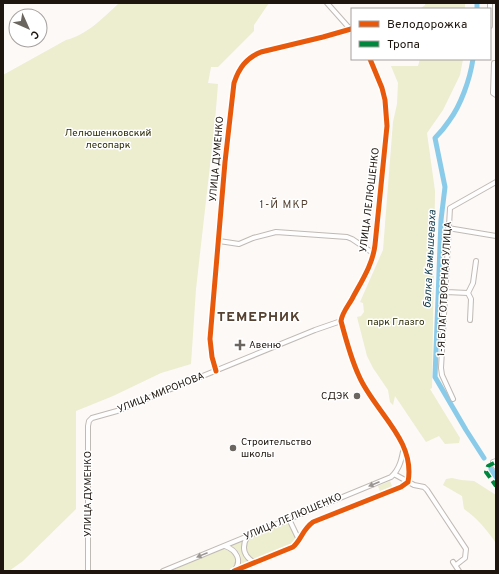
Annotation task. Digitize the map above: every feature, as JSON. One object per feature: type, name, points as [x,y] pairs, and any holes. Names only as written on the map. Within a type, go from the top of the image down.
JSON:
[{"type":"street","points":[[327,3],[351,30]]},
{"type":"street","name":"УЛИЦА ДУМЕНКО","points":[[216,371],[212,357],[210,339],[234,83],[237,72],[243,63],[253,55],[261,52],[351,30]]},
{"type":"street","name":"УЛИЦА ЛЕЛЮШЕНКО","points":[[341,321],[341,318],[358,289],[375,245],[387,126],[385,100],[382,88],[370,60]]},
{"type":"street","points":[[494,94],[495,63]]},
{"type":"street","name":"1-Я БЛАГОТВОРНАЯ УЛИЦА","points":[[453,400],[442,375],[450,208],[496,182]]},
{"type":"street","points":[[448,228],[496,236]]},
{"type":"street","points":[[219,241],[240,244],[253,238],[276,232],[347,237],[364,246],[373,253]]},
{"type":"street","points":[[364,246],[375,245]]},
{"type":"street","points":[[468,293],[473,283],[476,261]]},
{"type":"street","points":[[446,292],[468,293]]},
{"type":"street","points":[[468,293],[471,298],[470,320]]},
{"type":"street","points":[[341,321],[359,378],[404,446],[409,466],[408,482]]},
{"type":"street","name":"УЛИЦА МИРОНОВА","points":[[92,418],[112,413],[315,330],[341,321]]},
{"type":"street","name":"УЛИЦА ДУМЕНКО","points":[[88,571],[88,426],[89,421],[92,418]]},
{"type":"street","points":[[404,446],[402,458],[394,474],[408,482],[424,487],[427,490],[465,546],[465,558],[454,563],[459,571]]},
{"type":"street","points":[[496,462],[493,462],[496,467]]},
{"type":"street","name":"УЛИЦА ЛЕЛЮШЕНКО","points":[[163,571],[391,477],[394,474]]},
{"type":"street","name":"УЛИЦА ЛЕЛЮШЕНКО","points":[[234,571],[293,547],[304,529],[312,522],[401,487],[408,482]]},
{"type":"street","points":[[290,519],[298,540]]},
{"type":"street","points":[[247,537],[244,543],[244,549],[249,559],[255,563]]},
{"type":"street","points":[[225,546],[234,550],[238,558],[238,565],[234,571]]},
{"type":"green space","name":"Лелюшенковский лесопарк","points":[[119,3],[269,3],[254,25],[254,31],[218,67],[211,67],[208,83],[218,84],[196,289],[191,364],[161,373],[113,396],[76,411],[76,509],[23,561],[9,571],[3,571],[3,75],[66,40],[74,38],[88,30]]},
{"type":"green space","points":[[425,3],[465,3],[465,8],[421,8]]},
{"type":"green space","name":"парк Глазго","points":[[420,60],[463,60],[460,75],[443,110],[427,133],[435,191],[432,388],[430,389],[460,438],[459,443],[445,444],[439,436],[426,442],[395,396],[393,405],[390,402],[388,390],[373,368],[367,356],[357,317],[361,316],[364,312],[363,303],[360,302],[383,250],[393,122],[397,104],[398,83],[391,66],[418,66]]},
{"type":"green space","points":[[452,478],[474,481],[496,495],[496,543],[482,524],[464,509],[462,496],[443,485],[446,479]]},
{"type":"green space","points":[[390,481],[393,489],[381,494],[378,486]]},
{"type":"green space","points":[[287,522],[291,525],[296,540],[293,546],[256,561],[250,556],[247,550],[247,540],[249,537]]},
{"type":"green space","points":[[244,539],[242,543],[242,552],[250,563],[240,567],[241,556],[229,545]]},
{"type":"green space","points":[[223,548],[227,548],[235,554],[237,563],[234,568],[229,571],[167,571]]},
{"type":"waterway","name":"балка Камышеваха","points":[[477,3],[477,8]]},
{"type":"waterway","name":"балка Камышеваха","points":[[473,60],[470,75],[461,100],[453,115],[435,138],[445,187],[441,220],[435,377],[484,458]]},
{"type":"waterway","name":"балка Камышеваха","points":[[491,469],[496,477]]},
{"type":"marked path","points":[[494,463],[488,466],[486,472],[496,486]]},
{"type":"cycle path","points":[[216,371],[212,357],[210,339],[225,162],[234,83],[241,68],[247,60],[256,54],[351,29]]},
{"type":"cycle path","points":[[234,571],[293,547],[306,528],[313,522],[401,487],[408,482],[409,467],[406,453],[400,439],[366,389],[359,376],[351,356],[341,321],[344,312],[369,266],[375,245],[387,126],[385,100],[382,88],[370,60]]},
{"type":"place","name":"Авеню","points":[[240,345]]},
{"type":"place","name":"СДЭК","points":[[357,396]]},
{"type":"place","name":"Строительство школы","points":[[233,448]]},
{"type":"district","name":"1-Й МКР","points":[[284,205]]},
{"type":"district","name":"ТЕМЕРНИК","points":[[259,317]]}]
